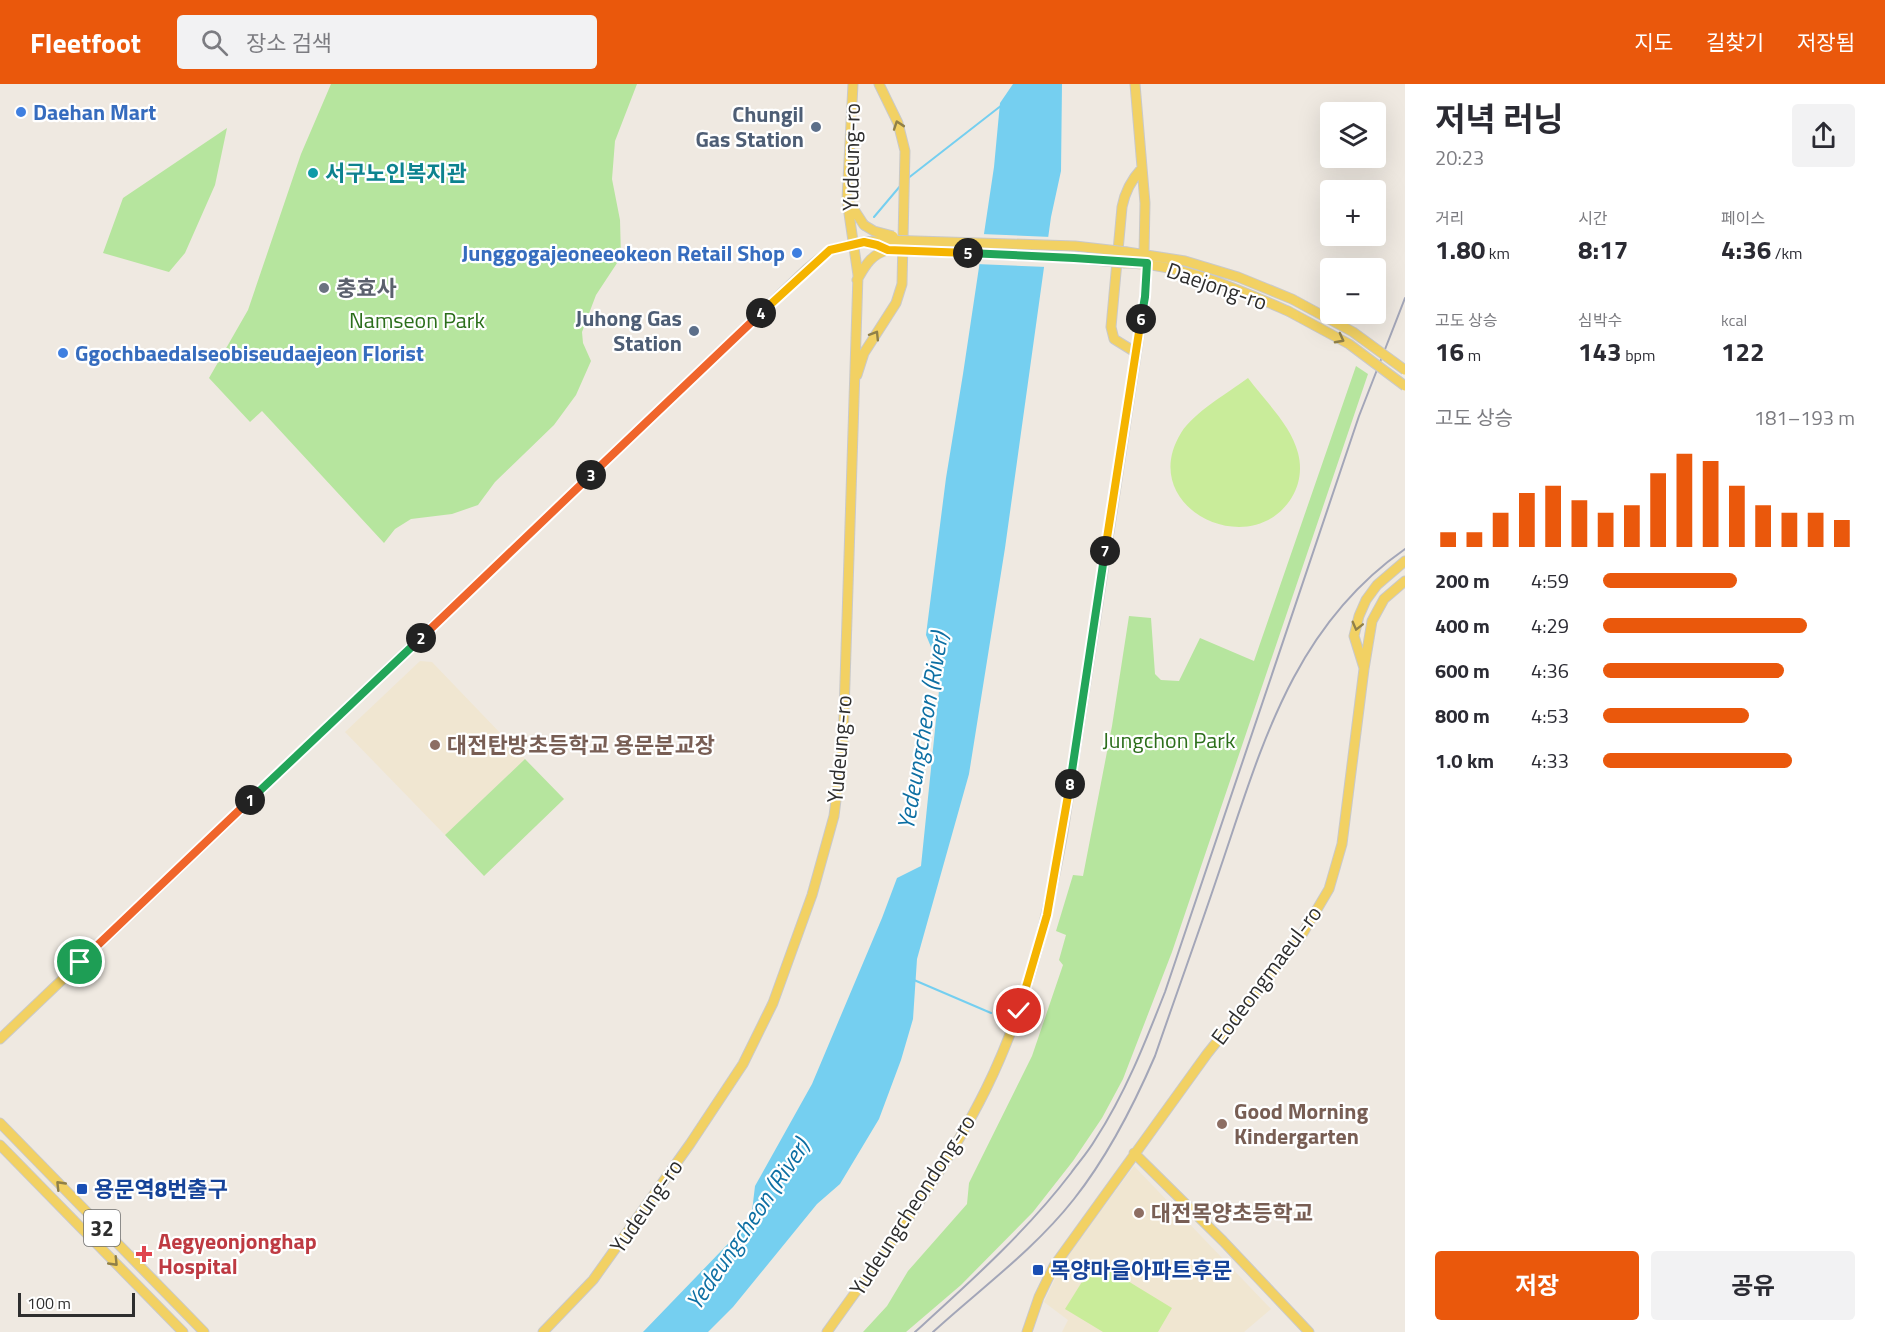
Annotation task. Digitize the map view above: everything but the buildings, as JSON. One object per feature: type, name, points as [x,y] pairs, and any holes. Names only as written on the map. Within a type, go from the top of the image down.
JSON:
[{"type":"main road","name":"Yudeung-ro","points":[[543,1332],[600,1271],[690,1144],[743,1064],[773,1003],[812,895],[834,816],[843,744],[857,280],[847,200],[853,84]]},
{"type":"main road","points":[[853,389],[864,353],[896,303],[902,284],[905,151],[898,123],[879,84]]},
{"type":"main road","name":"Yudeungcheondong-ro","points":[[827,1332],[921,1198],[987,1088],[1019,1011],[1047,915],[1063,832],[1145,297],[1145,203],[1135,84]]},
{"type":"main road","points":[[1135,352],[1113,339],[1111,327],[1122,207],[1125,193],[1133,178],[1142,168]]},
{"type":"main road","points":[[847,200],[864,225],[874,231],[928,241]]},
{"type":"main road","name":"Daejong-ro","points":[[0,1039],[830,250],[864,242],[886,240],[1075,246],[1127,252],[1222,284],[1288,311],[1349,344],[1405,386]]},
{"type":"main road","name":"Daejong-ro","points":[[864,242],[888,250],[1074,258],[1125,263],[1145,259],[1185,261],[1238,277],[1292,299],[1353,332],[1405,370]]},
{"type":"main road","points":[[857,280],[865,266],[879,252],[888,250]]},
{"type":"main road","points":[[1364,669],[1354,636],[1359,616],[1366,600],[1377,585],[1405,561]]},
{"type":"main road","name":"Eodeongmaeul-ro","points":[[1027,1332],[1039,1297],[1054,1266],[1207,1054],[1300,938],[1329,889],[1342,844],[1372,621],[1384,599],[1405,581]]},
{"type":"main road","name":"32","points":[[0,1123],[204,1332]]},
{"type":"main road","name":"32","points":[[0,1145],[183,1332]]},
{"type":"main road","points":[[1134,1153],[1223,1241],[1309,1332]]},
{"type":"shaded area","name":"대전탄방초등학교 용문분교장","points":[[420,661],[432,662],[525,759],[445,835],[345,732]]},
{"type":"shaded area","name":"대전목양초등학교","points":[[1134,1166],[1271,1309],[1244,1332],[1062,1332],[1068,1320],[1044,1302],[1064,1260]]},
{"type":"green space","name":"Namseon Park","points":[[331,84],[637,84],[615,141],[612,179],[620,220],[621,257],[596,295],[582,332],[583,343],[591,361],[576,395],[554,425],[495,482],[478,505],[452,514],[411,519],[395,529],[384,543],[262,411],[250,422],[209,378],[248,310],[301,154]]},
{"type":"green space","points":[[227,128],[215,185],[185,253],[169,272],[103,253],[123,198]]},
{"type":"green space","name":"Jungchon Park","points":[[1356,366],[1368,374],[1172,952],[1123,1079],[1102,1118],[1073,1161],[1033,1212],[961,1285],[906,1332],[863,1332],[887,1306],[908,1271],[967,1204],[969,1183],[1032,1056],[1063,965],[1059,960],[1066,935],[1056,931],[1073,875],[1083,876],[1112,726],[1129,616],[1151,618],[1155,674],[1161,680],[1179,681],[1200,638],[1254,661]]},
{"type":"green space","points":[[1248,378],[1290,433],[1298,453],[1300,476],[1292,497],[1274,517],[1251,526],[1227,526],[1204,518],[1185,504],[1173,484],[1171,460],[1181,433],[1187,425],[1203,410]]},
{"type":"green space","points":[[525,759],[564,799],[484,876],[445,835]]},
{"type":"green space","points":[[1095,1261],[1172,1308],[1158,1332],[1103,1332],[1065,1309]]},
{"type":"water","points":[[1013,84],[1062,84],[1061,171],[1051,217],[1005,548],[969,774],[917,959],[913,1019],[901,1060],[879,1119],[840,1184],[817,1204],[733,1307],[708,1332],[643,1332],[751,1220],[755,1186],[812,1084],[897,878],[921,866],[941,671],[926,635],[946,478],[994,167],[1000,103]]},
{"type":"pier","points":[[981,234],[1051,237],[1047,267],[976,264]]},
{"type":"waterway","points":[[907,179],[1002,105]]},
{"type":"waterway","points":[[874,217],[901,185]]},
{"type":"waterway","points":[[914,980],[991,1013]]},
{"type":"railway","points":[[915,1332],[997,1256],[1054,1195],[1106,1123],[1125,1086],[1165,992],[1359,416],[1405,298]]},
{"type":"railway","points":[[933,1332],[1042,1235],[1074,1199],[1109,1148],[1155,1056],[1251,776],[1287,691],[1309,651],[1335,614],[1367,580],[1405,549]]},
{"type":"place","name":"Daehan Mart","points":[[21,112]]},
{"type":"place","name":"Chungil Gas Station","points":[[816,127]]},
{"type":"place","name":"서구노인복지관","points":[[313,173]]},
{"type":"place","name":"Junggogajeoneeokeon Retail Shop","points":[[797,253]]},
{"type":"place","name":"충효사","points":[[324,288]]},
{"type":"place","name":"Juhong Gas Station","points":[[694,331]]},
{"type":"place","name":"Ggochbaedalseobiseudaejeon Florist","points":[[63,353]]},
{"type":"place","name":"대전탄방초등학교 용문분교장","points":[[435,745]]},
{"type":"place","name":"Good Morning Kindergarten","points":[[1222,1124]]},
{"type":"place","name":"용문역8번출구","points":[[82,1189]]},
{"type":"place","name":"대전목양초등학교","points":[[1139,1213]]},
{"type":"place","name":"Aegyeonjonghap Hospital","points":[[144,1254]]},
{"type":"place","name":"목양마을아파트후문","points":[[1038,1270]]},
{"type":"route","points":[[80,962],[807,270],[830,250],[864,242],[888,250],[1147,263],[1145,297],[1063,832],[1047,915],[1019,1011]]},
{"type":"water label","name":"Yedeungcheon (River)","points":[[922,731]]},
{"type":"water label","name":"Yedeungcheon (River)","points":[[747,1224]]}]
